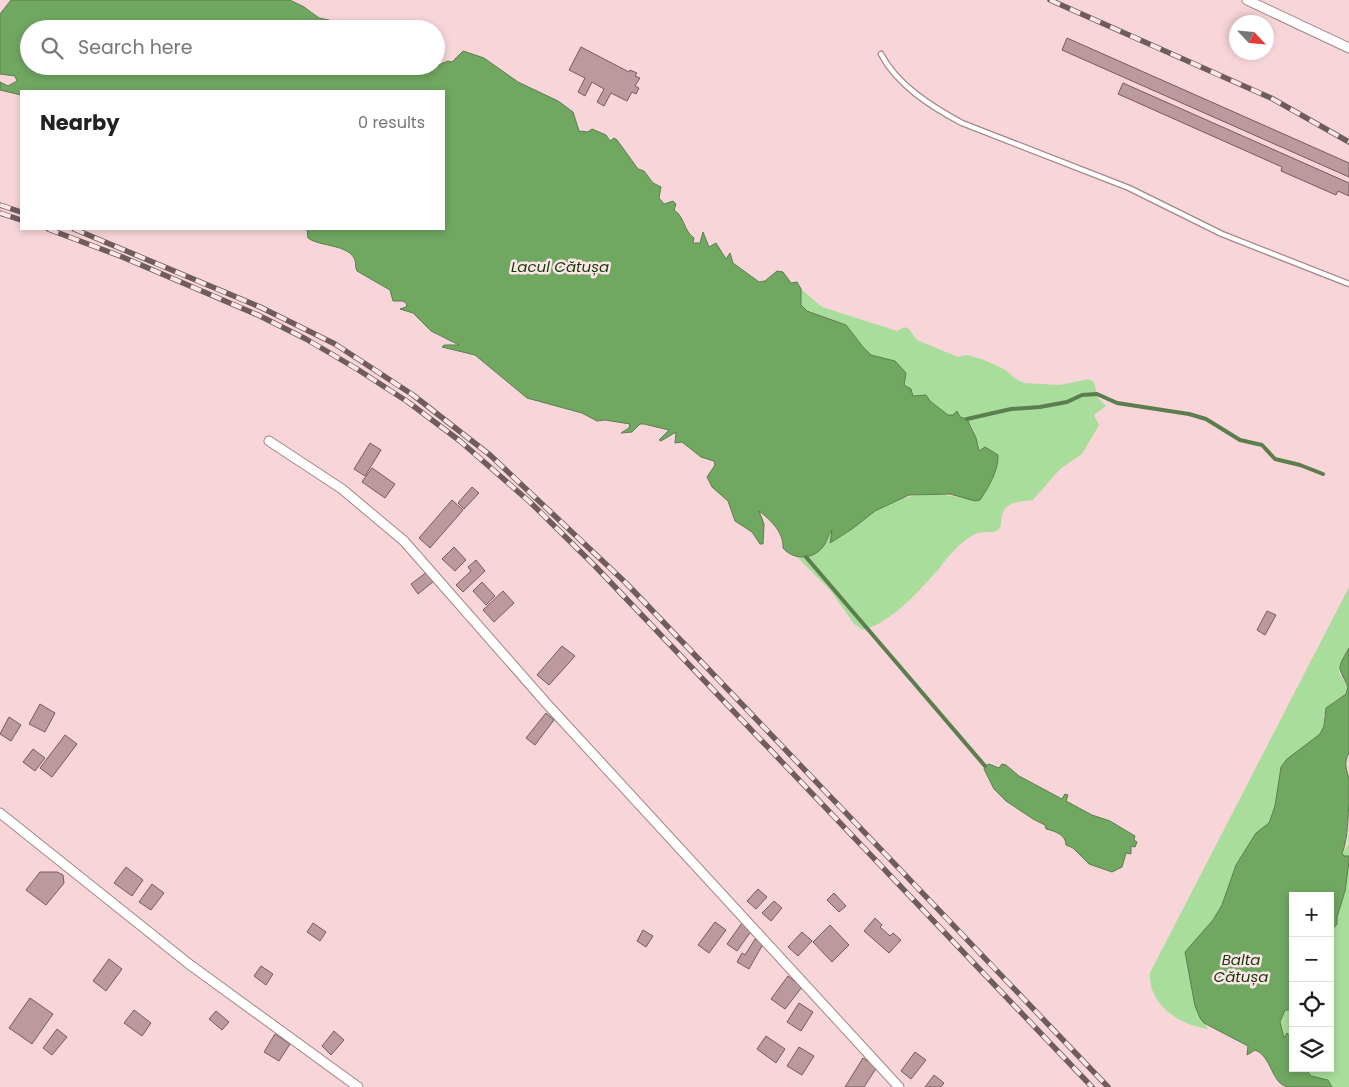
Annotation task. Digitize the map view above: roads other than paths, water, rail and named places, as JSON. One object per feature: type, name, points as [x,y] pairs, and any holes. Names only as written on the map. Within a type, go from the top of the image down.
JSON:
[{"type":"street","points":[[1247,0],[1349,48]]},
{"type":"street","points":[[268,441],[342,489],[404,541],[547,704],[899,1087]]},
{"type":"street","points":[[0,813],[189,964],[358,1087]]},
{"type":"lane","points":[[881,54],[889,67],[912,89],[936,108],[962,123],[1129,188],[1222,234],[1349,284]]},
{"type":"water","name":"Lacul Cătușa","points":[[11,0],[290,0],[319,18],[329,20],[20,20],[20,75],[445,75],[445,62],[452,62],[463,51],[484,58],[518,82],[558,101],[573,112],[579,131],[588,132],[592,129],[606,135],[610,141],[614,138],[617,140],[638,169],[644,171],[653,183],[661,187],[659,198],[664,204],[673,201],[676,204],[674,210],[680,216],[690,235],[694,238],[693,243],[700,243],[703,232],[709,247],[716,243],[726,259],[730,253],[733,263],[759,282],[765,281],[777,271],[783,272],[791,283],[797,282],[801,289],[801,305],[807,311],[846,325],[871,355],[895,361],[906,373],[904,385],[911,389],[913,396],[926,395],[930,401],[948,415],[953,415],[957,411],[960,417],[967,419],[976,438],[979,451],[985,447],[998,455],[997,467],[992,479],[980,500],[975,501],[950,494],[909,495],[875,511],[830,543],[832,530],[825,544],[818,552],[802,557],[792,555],[783,548],[783,542],[776,527],[759,511],[764,524],[763,544],[760,544],[752,532],[735,521],[728,501],[712,487],[707,477],[715,465],[714,461],[701,457],[682,442],[675,443],[676,432],[661,441],[659,440],[669,430],[640,424],[632,432],[621,433],[629,428],[630,424],[605,420],[597,421],[582,413],[527,398],[475,355],[442,347],[444,345],[459,345],[431,331],[413,313],[400,309],[406,307],[407,304],[403,301],[393,301],[390,290],[357,271],[355,260],[347,251],[308,238],[307,230],[445,230],[445,90],[20,90],[20,95],[0,90],[0,82],[8,86],[17,81],[15,76],[0,74],[0,14]]},
{"type":"water","name":"Balta Cătușa","points":[[1349,648],[1349,753],[1346,763],[1349,779],[1349,807],[1346,838],[1342,853],[1344,856],[1349,856],[1345,891],[1337,917],[1337,924],[1334,928],[1334,892],[1289,892],[1289,1010],[1285,1010],[1280,1022],[1284,1038],[1287,1033],[1289,1036],[1289,1072],[1308,1072],[1311,1076],[1328,1080],[1332,1087],[1288,1087],[1278,1081],[1261,1053],[1255,1050],[1247,1055],[1248,1046],[1204,1023],[1200,1018],[1195,1006],[1185,952],[1213,920],[1222,905],[1236,865],[1256,833],[1269,823],[1275,806],[1281,767],[1287,759],[1320,734],[1324,726],[1326,708],[1346,694],[1348,687],[1340,671],[1342,661]]},
{"type":"water","points":[[989,764],[999,768],[1002,764],[1006,765],[1019,776],[1062,799],[1065,794],[1068,795],[1066,801],[1092,815],[1110,821],[1135,836],[1134,840],[1137,842],[1135,847],[1131,846],[1131,854],[1126,853],[1122,867],[1112,872],[1089,864],[1073,848],[1066,845],[1066,842],[1059,834],[1046,829],[1045,825],[1006,801],[994,789],[984,769]]},
{"type":"waterway","points":[[967,419],[1011,409],[1040,407],[1067,402],[1082,395],[1097,394],[1117,403],[1189,414],[1206,419],[1240,440],[1262,445],[1275,459],[1300,465],[1323,474]]},
{"type":"waterway","points":[[806,557],[985,766]]},
{"type":"railway","points":[[1050,0],[1271,98],[1349,142]]},
{"type":"railway","points":[[0,205],[20,212]]},
{"type":"railway","points":[[0,213],[20,220]]},
{"type":"railway","points":[[51,230],[120,256],[258,315],[306,339],[408,402],[460,441],[531,503],[595,566],[1092,1087]]},
{"type":"railway","points":[[76,230],[260,307],[335,344],[413,395],[490,455],[626,583],[1108,1087]]}]
